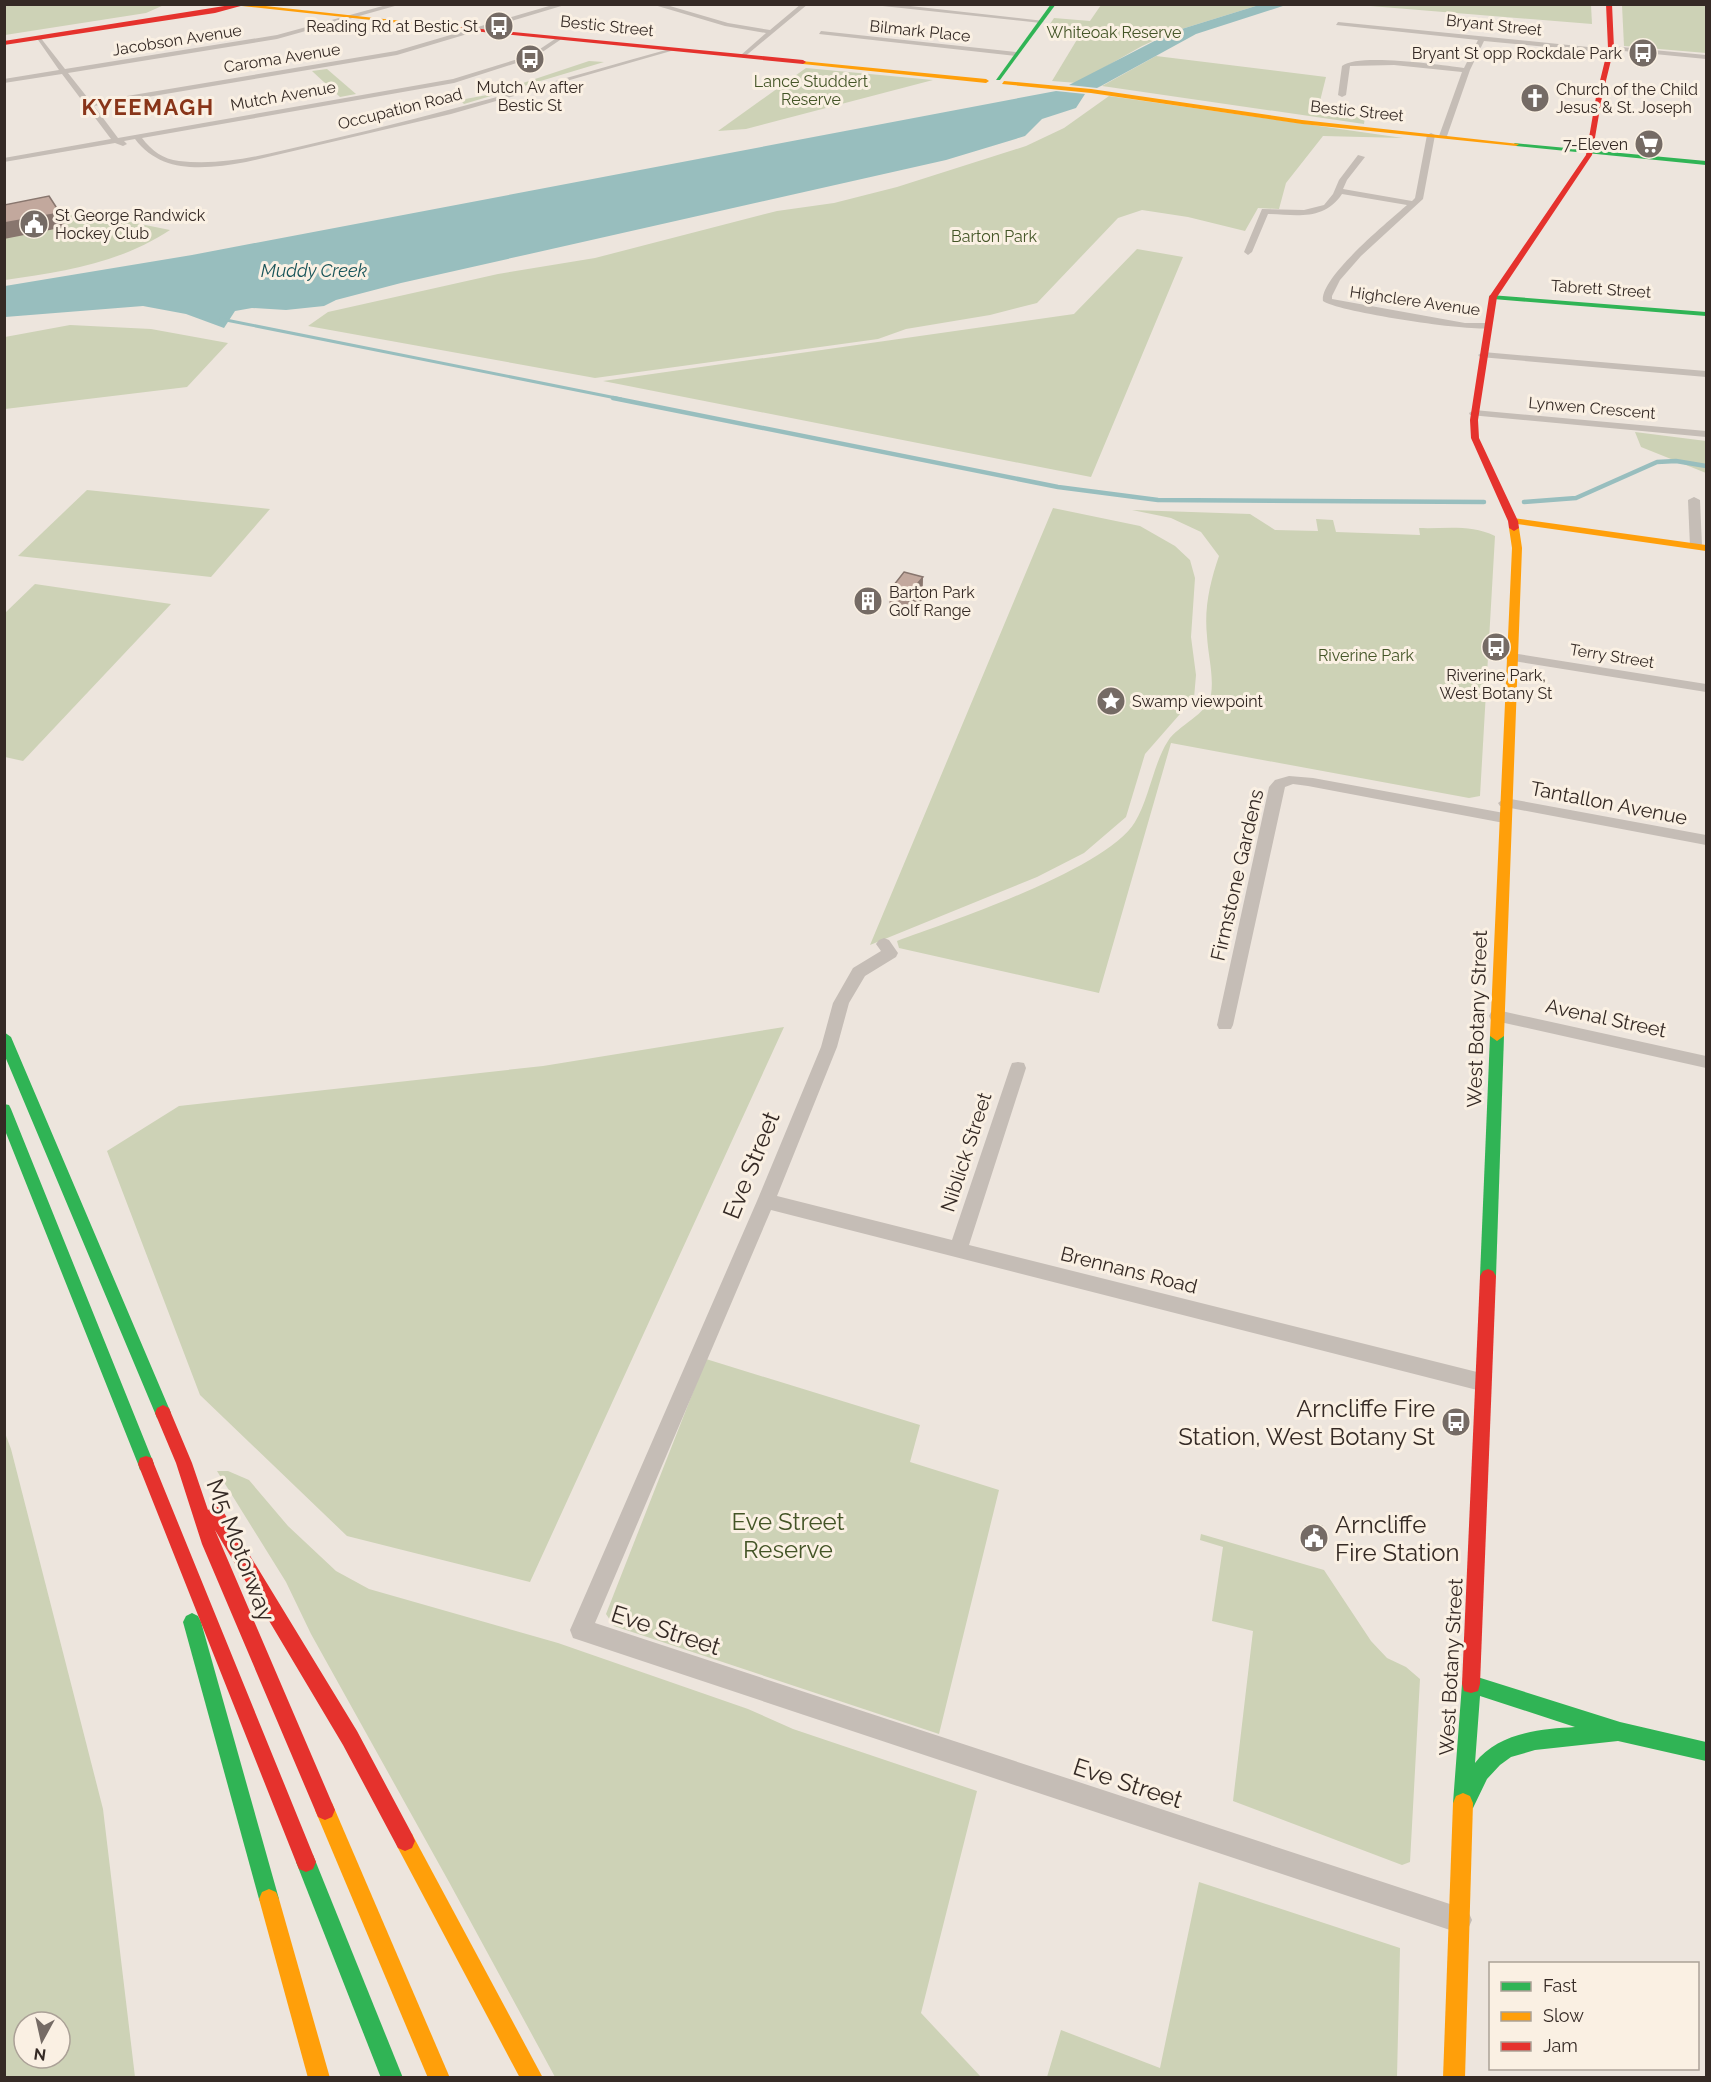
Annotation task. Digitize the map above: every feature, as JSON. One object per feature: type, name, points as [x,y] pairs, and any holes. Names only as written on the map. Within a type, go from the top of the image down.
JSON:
[{"type":"main road","points":[[996,81],[1054,4]]},
{"type":"main road","name":"West Botany Street","points":[[1454,2078],[1463,1807],[1471,1684],[1481,1382],[1517,548],[1513,521],[1475,438],[1474,413],[1493,297],[1591,151],[1599,97],[1611,50],[1609,4]]},
{"type":"main road","name":"Bestic Street","points":[[233,5],[1091,91],[1302,122],[1707,163]]},
{"type":"main road","points":[[4,38],[233,5]]},
{"type":"main road","points":[[4,43],[233,5]]},
{"type":"main road","name":"Tabrett Street","points":[[1493,297],[1707,314]]},
{"type":"main road","points":[[1513,521],[1701,547]]},
{"type":"main road","name":"M5 Motorway","points":[[4,1037],[184,1463],[211,1544],[439,2078]]},
{"type":"main road","points":[[4,1109],[392,2078]]},
{"type":"main road","points":[[184,1463],[350,1738],[532,2078]]},
{"type":"main road","points":[[152,1477],[319,2078]]},
{"type":"main road","points":[[1471,1684],[1620,1732],[1707,1752]]},
{"type":"main road","points":[[1463,1807],[1476,1779],[1492,1759],[1504,1749],[1541,1740],[1580,1738],[1620,1732]]},
{"type":"street","name":"Jacobson Avenue","points":[[4,81],[277,37],[399,4]]},
{"type":"street","name":"Caroma Avenue","points":[[89,105],[397,53],[565,4]]},
{"type":"street","points":[[654,4],[727,25],[771,32]]},
{"type":"street","points":[[743,56],[806,4]]},
{"type":"street","points":[[867,4],[1041,21]]},
{"type":"street","name":"Bryant Street","points":[[1338,24],[1707,57]]},
{"type":"street","points":[[898,41],[907,32]]},
{"type":"street","name":"Bilmark Place","points":[[821,33],[1016,54]]},
{"type":"street","points":[[38,38],[116,140]]},
{"type":"street","name":"Mutch Avenue","points":[[4,160],[454,81],[533,56],[560,38]]},
{"type":"street","name":"Highclere Avenue","points":[[1482,38],[1437,136],[1419,199],[1358,254],[1336,279],[1327,296],[1328,301],[1334,303],[1465,326],[1488,326]]},
{"type":"street","name":"Occupation Road","points":[[116,140],[164,160],[183,164],[217,164],[242,160],[388,130],[675,49]]},
{"type":"street","points":[[1342,95],[1345,66],[1349,64],[1395,63],[1466,70]]},
{"type":"street","points":[[137,137],[149,153]]},
{"type":"street","points":[[1248,252],[1265,211],[1294,213],[1327,207],[1340,191],[1343,180],[1361,157]]},
{"type":"street","points":[[1340,191],[1413,204]]},
{"type":"street","points":[[1483,355],[1707,374]]},
{"type":"street","name":"Lynwen Crescent","points":[[1474,413],[1707,434]]},
{"type":"street","points":[[1694,500],[1701,547]]},
{"type":"street","name":"Terry Street","points":[[1512,657],[1707,688]]},
{"type":"street","name":"Firmstone Gardens","points":[[1225,1025],[1276,788],[1281,782],[1296,779],[1505,810]]},
{"type":"street","name":"Tantallon Avenue","points":[[1505,810],[1707,840]]},
{"type":"street","name":"Eve Street","points":[[884,944],[890,953],[859,972],[841,1003],[829,1047],[766,1201],[581,1630],[1460,1920]]},
{"type":"street","name":"Avenal Street","points":[[1497,1016],[1707,1062]]},
{"type":"street","name":"Niblick Street","points":[[958,1250],[1018,1068]]},
{"type":"street","name":"Brennans Road","points":[[766,1201],[1481,1382]]},
{"type":"green space","points":[[5,4],[164,5],[146,13],[5,35]]},
{"type":"green space","name":"Whiteoak Reserve","points":[[1101,5],[1259,5],[1172,32],[1142,46],[1077,83],[1052,81],[1084,28],[1050,24],[1054,18],[1090,21]]},
{"type":"green space","points":[[1358,5],[1591,5],[1592,24]]},
{"type":"green space","points":[[1622,5],[1706,5],[1706,53],[1624,46]]},
{"type":"green space","points":[[1156,56],[1326,77],[1320,101],[1345,114],[1365,117],[1364,124],[1102,86]]},
{"type":"green space","points":[[589,61],[604,62],[464,104],[460,100],[487,95]]},
{"type":"green space","name":"Lance Studdert Reserve","points":[[806,68],[933,80],[746,129],[718,131]]},
{"type":"green space","points":[[327,69],[356,94],[340,97],[312,71]]},
{"type":"green space","name":"Barton Park","points":[[1109,96],[1403,138],[1323,136],[1286,183],[1279,209],[1258,208],[1245,231],[1188,217],[1142,210],[1118,218],[1037,303],[990,315],[906,329],[878,339],[595,378],[308,326],[328,312],[498,274],[595,258],[777,211],[834,203],[897,187],[1026,146],[1064,128]]},
{"type":"green space","points":[[54,211],[76,211],[170,230],[131,251],[111,258],[70,269],[5,280],[4,220]]},
{"type":"green space","points":[[1137,249],[1183,257],[1091,477],[603,381],[1074,314]]},
{"type":"green space","points":[[70,325],[151,329],[228,343],[187,387],[5,409],[5,337]]},
{"type":"green space","points":[[1635,432],[1706,441],[1706,473],[1641,447]]},
{"type":"green space","points":[[87,490],[270,509],[211,577],[18,556]]},
{"type":"green space","points":[[1053,508],[1140,526],[1175,546],[1190,560],[1195,578],[1191,637],[1196,675],[1194,698],[1145,754],[1126,817],[1084,853],[1037,877],[870,945]]},
{"type":"green space","name":"Riverine Park","points":[[1132,510],[1250,514],[1275,530],[1318,531],[1316,519],[1333,520],[1336,532],[1420,535],[1419,528],[1458,528],[1486,532],[1495,536],[1480,796],[1469,798],[1171,743],[1099,993],[899,948],[897,941],[1026,892],[1094,858],[1119,840],[1140,813],[1159,759],[1168,741],[1208,702],[1212,680],[1206,615],[1210,585],[1219,556],[1201,532],[1171,518]]},
{"type":"green space","points":[[35,584],[171,604],[23,761],[5,757],[5,613]]},
{"type":"green space","points":[[784,1027],[530,1582],[347,1536],[200,1395],[107,1151],[179,1106],[543,1066]]},
{"type":"green space","name":"Eve Street Reserve","points":[[706,1359],[920,1425],[910,1462],[999,1490],[939,1734],[614,1626],[606,1614]]},
{"type":"green space","points":[[5,1433],[103,1809],[135,2077],[5,2077]]},
{"type":"green space","points":[[217,1471],[228,1471],[249,1480],[288,1526],[336,1571],[369,1589],[558,1643],[748,1709],[793,1729],[977,1791],[921,2013],[981,2077],[555,2077],[311,1634],[286,1582]]},
{"type":"green space","points":[[1201,1534],[1324,1570],[1371,1641],[1387,1658],[1406,1667],[1420,1679],[1410,1862],[1402,1865],[1233,1801],[1253,1631],[1212,1621],[1223,1547],[1200,1540]]},
{"type":"green space","points":[[1199,1882],[1400,1948],[1397,2077],[1047,2077],[1061,2030],[1160,2068]]},
{"type":"water","points":[[1259,5],[1286,5],[1196,34],[1097,88],[1069,85],[1172,32]]},
{"type":"water","name":"Muddy Creek","points":[[1056,91],[1085,94],[1076,108],[1042,119],[1025,136],[946,160],[401,283],[336,300],[324,306],[286,310],[252,308],[235,311],[224,328],[186,314],[143,306],[5,317],[5,286],[192,255]]},
{"type":"building","points":[[49,196],[60,213],[4,223],[4,205]]},
{"type":"building","points":[[904,572],[923,577],[909,594],[890,590]]},
{"type":"waterway","points":[[221,319],[621,399]]},
{"type":"waterway","points":[[613,398],[1058,487],[1158,500],[1484,502]]},
{"type":"waterway","points":[[1524,502],[1576,498],[1657,462],[1676,461],[1706,466]]},
{"type":"traffic: fast","points":[[998,79],[1054,4]]},
{"type":"traffic: fast","points":[[1516,144],[1706,163]]},
{"type":"traffic: fast","points":[[1493,297],[1706,314]]},
{"type":"traffic: fast","points":[[1488,1276],[1497,1036]]},
{"type":"traffic: fast","points":[[4,1037],[163,1413]]},
{"type":"traffic: fast","points":[[4,1109],[146,1464]]},
{"type":"traffic: fast","points":[[192,1622],[269,1899]]},
{"type":"traffic: fast","points":[[1463,1803],[1471,1684],[1620,1732],[1706,1752]]},
{"type":"traffic: fast","points":[[1466,1801],[1484,1767],[1505,1750],[1519,1744],[1551,1738],[1614,1733]]},
{"type":"traffic: fast","points":[[306,1862],[392,2078]]},
{"type":"traffic: slow","points":[[225,4],[463,28]]},
{"type":"traffic: slow","points":[[803,62],[986,81]]},
{"type":"traffic: slow","points":[[1004,83],[1091,91],[1302,122],[1516,144]]},
{"type":"traffic: slow","points":[[1513,521],[1706,548]]},
{"type":"traffic: slow","points":[[1497,1036],[1517,548],[1514,528]]},
{"type":"traffic: slow","points":[[1454,2078],[1463,1803]]},
{"type":"traffic: slow","points":[[325,1810],[439,2078]]},
{"type":"traffic: slow","points":[[405,1841],[532,2078]]},
{"type":"traffic: slow","points":[[269,1899],[319,2078]]},
{"type":"traffic: jam","points":[[4,43],[215,11],[246,4]]},
{"type":"traffic: jam","points":[[1514,528],[1513,521],[1475,438],[1474,420],[1493,297],[1589,155],[1599,97],[1611,48],[1609,4]]},
{"type":"traffic: jam","points":[[463,28],[803,62]]},
{"type":"traffic: jam","points":[[1471,1684],[1488,1276]]},
{"type":"traffic: jam","points":[[163,1413],[184,1463],[211,1544],[325,1810]]},
{"type":"traffic: jam","points":[[146,1464],[306,1862]]},
{"type":"traffic: jam","points":[[215,1514],[350,1738],[405,1841]]},
{"type":"place","name":"Reading Rd at Bestic St","points":[[499,26]]},
{"type":"place","name":"Bryant St opp Rockdale Park","points":[[1643,53]]},
{"type":"place","name":"Mutch Av after Bestic St","points":[[530,59]]},
{"type":"place","name":"Church of the Child Jesus & St. Joseph","points":[[1535,98]]},
{"type":"place","name":"7-Eleven","points":[[1649,144]]},
{"type":"place","name":"St George Randwick Hockey Club","points":[[34,224]]},
{"type":"place","name":"Barton Park Golf Range","points":[[868,601]]},
{"type":"place","name":"Riverine Park, West Botany St","points":[[1496,647]]},
{"type":"place","name":"Swamp viewpoint","points":[[1111,701]]},
{"type":"place","name":"Arncliffe Fire Station, West Botany St","points":[[1456,1422]]},
{"type":"place","name":"Arncliffe Fire Station","points":[[1314,1538]]},
{"type":"district","name":"KYEEMAGH","points":[[148,107]]}]
